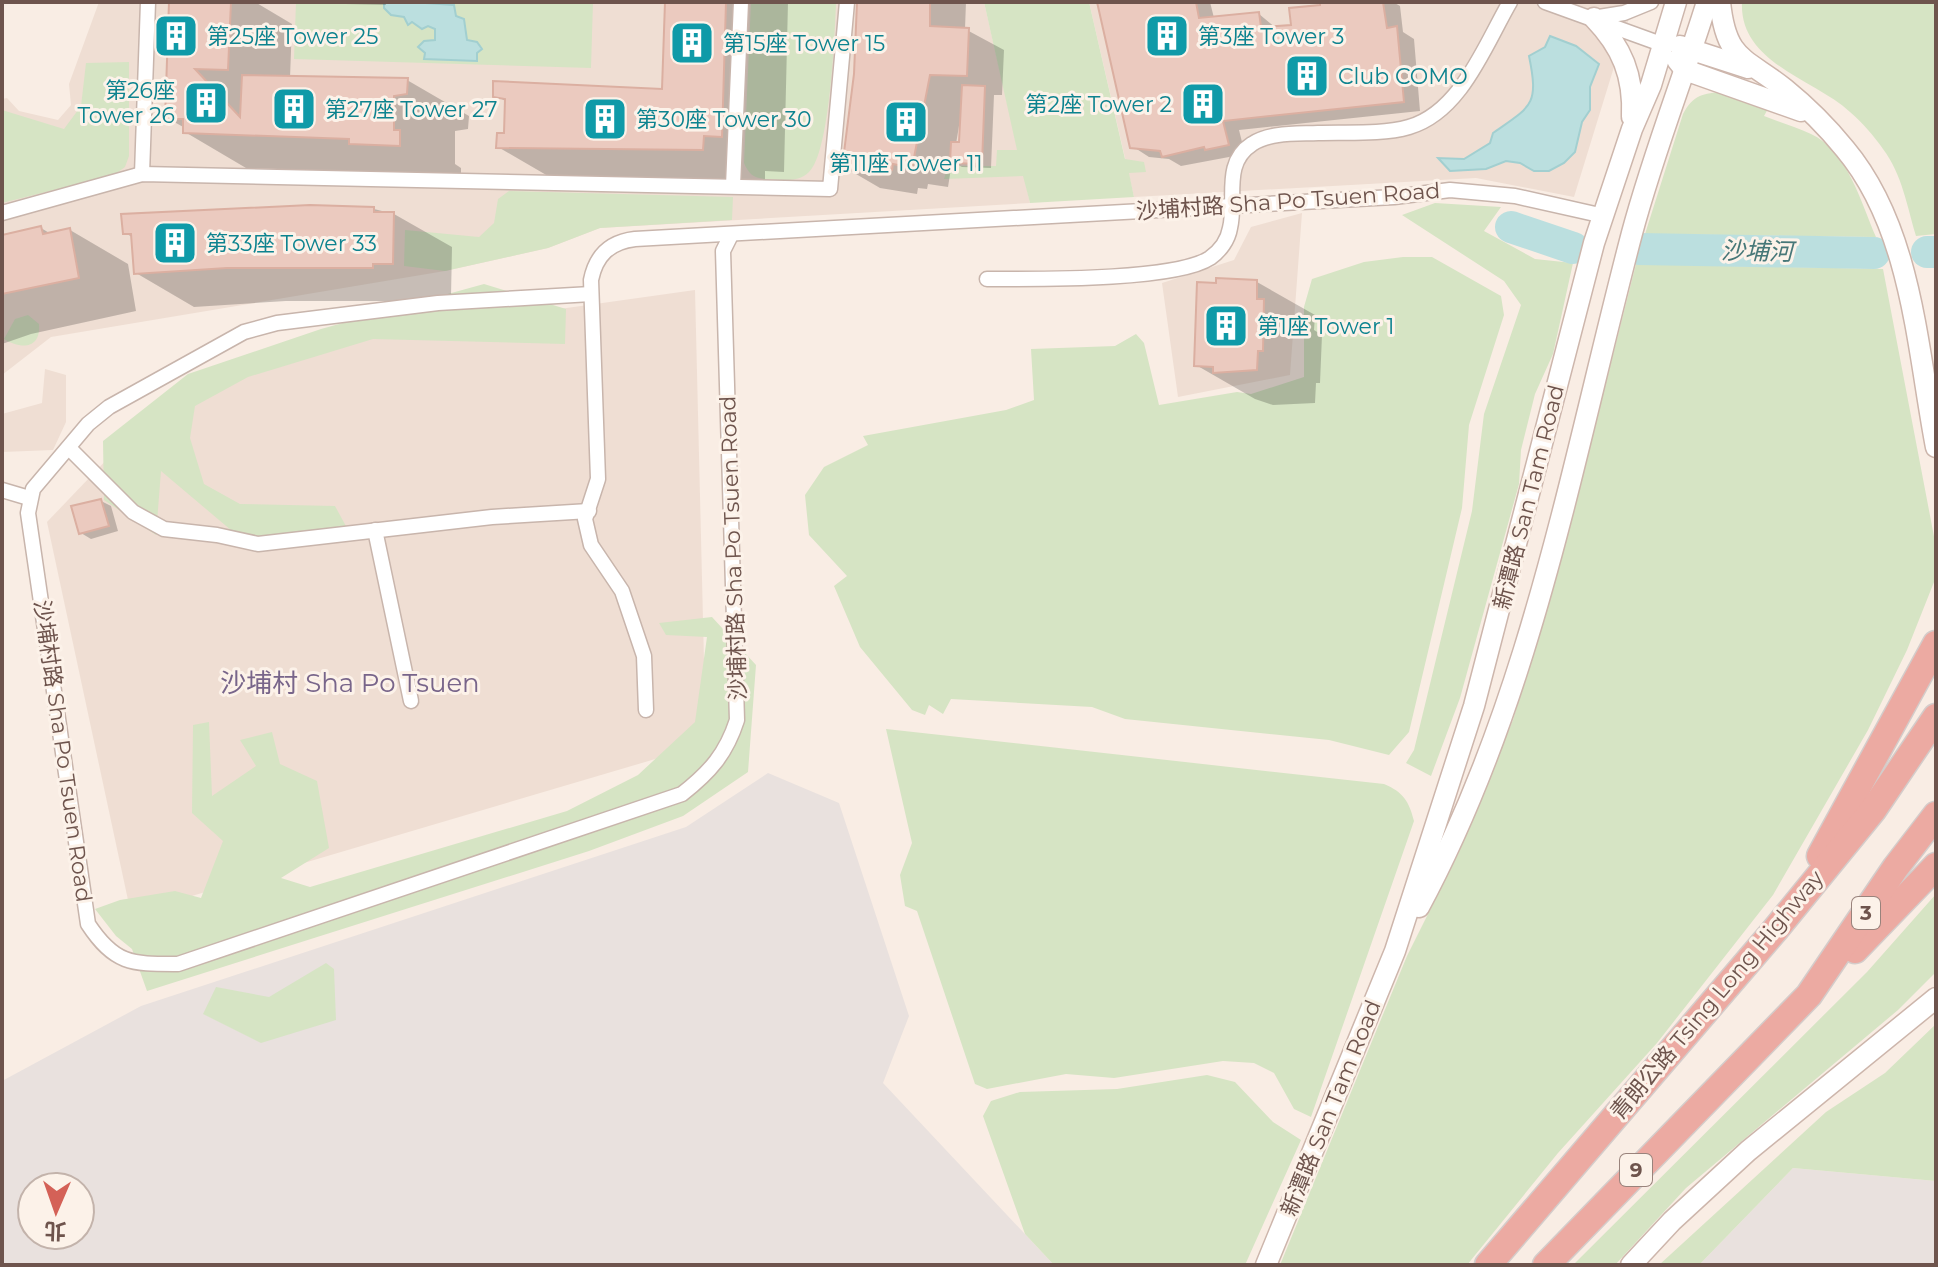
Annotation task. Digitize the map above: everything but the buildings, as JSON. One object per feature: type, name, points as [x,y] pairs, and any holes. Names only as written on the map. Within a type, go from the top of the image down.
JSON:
[{"type":"highway","name":"9","points":[[1796,901],[1936,644]]},
{"type":"highway","name":"青朗公路 Tsing Long Highway","points":[[1488,1265],[1573,1162],[1684,1039],[1901,772],[1936,717]]},
{"type":"highway","name":"3","points":[[1809,995],[1896,867],[1936,815]]},
{"type":"highway","name":"9","points":[[1546,1265],[1936,866]]},
{"type":"street","points":[[142,174],[148,2]]},
{"type":"street","points":[[733,186],[741,2]]},
{"type":"street","points":[[2,213],[142,174],[830,189],[847,2]]},
{"type":"street","points":[[987,279],[1112,276],[1195,265],[1212,257],[1224,244],[1231,227],[1233,170],[1240,156],[1265,137],[1387,131],[1409,127],[1430,117],[1448,103],[1462,85],[1510,2]]},
{"type":"street","points":[[1545,2],[1664,45],[1693,48],[1754,70],[1785,89],[1831,133],[1864,173],[1889,224],[1905,283],[1936,447]]},
{"type":"street","points":[[1594,18],[1624,13],[1651,2]]},
{"type":"street","name":"新潭路 San Tam Road","points":[[1266,1265],[1395,951],[1474,706],[1594,243],[1632,129],[1651,85],[1676,2]]},
{"type":"street","name":"新潭路 San Tam Road","points":[[1395,951],[1449,852],[1503,717],[1557,538],[1644,190],[1707,2]]},
{"type":"street","points":[[1720,2],[1725,35],[1754,70]]},
{"type":"street","points":[[1594,18],[1620,50],[1631,79],[1632,129]]},
{"type":"street","points":[[1664,45],[1685,70],[1811,115]]},
{"type":"street","name":"沙埔村路 Sha Po Tsuen Road","points":[[646,710],[644,656],[622,591],[591,545],[585,519],[598,479],[591,294],[593,267],[600,256],[622,241],[1394,197],[1450,190],[1515,196],[1604,216]]},
{"type":"street","points":[[1604,216],[1625,209],[1644,190]]},
{"type":"street","name":"沙埔村路 Sha Po Tsuen Road","points":[[29,498],[28,513],[88,924],[104,948],[121,959],[138,964],[178,964],[682,794],[708,773],[721,756],[737,720],[723,251],[731,235]]},
{"type":"street","points":[[2,490],[29,498],[88,424],[109,407],[231,338],[261,327],[438,303],[591,294]]},
{"type":"street","points":[[69,448],[133,512],[164,529],[265,544],[375,530],[589,511]]},
{"type":"street","points":[[375,530],[411,701]]},
{"type":"street","points":[[1631,1265],[1672,1221],[1748,1151],[1936,998]]},
{"type":"shaded area","points":[[99,2],[984,2],[1030,203],[600,228],[548,248],[445,271],[51,337],[2,375],[2,99],[7,98],[19,111],[58,120],[71,105],[69,84]]},
{"type":"shaded area","points":[[1089,2],[1634,2],[1574,197],[1476,178],[1134,197]]},
{"type":"shaded area","points":[[1302,213],[1290,375],[1178,397],[1162,283],[1234,260],[1251,227]]},
{"type":"shaded area","points":[[695,290],[706,744],[131,914],[47,522],[134,431],[302,345]]},
{"type":"shaded area","points":[[45,369],[66,375],[66,422],[53,450],[2,452],[2,414],[42,403]]},
{"type":"shaded area","points":[[768,773],[839,803],[909,1016],[883,1083],[1054,1265],[2,1265],[2,1081],[141,1006],[686,827]]},
{"type":"shaded area","points":[[1793,1168],[1936,1181],[1936,1265],[1699,1265]]},
{"type":"green space","points":[[296,2],[593,2],[591,68],[294,59]]},
{"type":"green space","points":[[751,2],[836,2],[830,92],[822,142],[809,172],[795,179],[756,177],[744,163]]},
{"type":"green space","points":[[984,2],[1089,2],[1125,159],[1144,162],[1146,172],[1129,173],[1134,197],[1030,203],[1023,176],[944,179],[948,166],[996,166],[997,150],[1017,150]]},
{"type":"green space","points":[[1742,2],[1934,2],[1936,234],[1916,236],[1899,180],[1879,144],[1835,100],[1765,55],[1744,23]]},
{"type":"green space","points":[[129,62],[129,156],[125,167],[114,175],[2,203],[2,110],[64,129],[81,106],[86,63]]},
{"type":"green space","points":[[1724,92],[1769,107],[1764,116],[1805,131],[1835,152],[1852,179],[1876,237],[1645,234],[1683,114],[1699,96]]},
{"type":"green space","points":[[509,191],[733,197],[732,220],[600,228],[548,248],[445,271],[404,266],[405,230],[479,237],[494,223],[498,199]]},
{"type":"green space","points":[[1435,203],[1501,207],[1484,231],[1535,259],[1573,263],[1553,354],[1535,394],[1521,450],[1519,484],[1460,698],[1431,776],[1406,763],[1414,750],[1472,511],[1484,414],[1521,305],[1504,281],[1402,215]]},
{"type":"green space","points":[[1432,257],[1501,296],[1504,315],[1469,425],[1462,508],[1409,732],[1389,755],[1329,740],[1125,719],[1092,707],[951,699],[943,714],[929,705],[925,715],[912,710],[860,647],[834,586],[847,576],[809,535],[805,495],[824,467],[868,445],[863,436],[1006,410],[1034,400],[1031,349],[1115,346],[1136,334],[1144,343],[1159,405],[1237,392],[1251,394],[1304,377],[1304,307],[1312,279],[1364,262]]},
{"type":"green space","points":[[1636,264],[1883,269],[1936,547],[1936,577],[1907,650],[1868,730],[1773,895],[1657,1043],[1558,1153],[1467,1265],[1280,1265],[1407,956],[1458,854],[1513,720],[1564,548]]},
{"type":"green space","points":[[484,284],[566,309],[565,344],[373,339],[248,377],[195,406],[190,438],[204,484],[240,504],[335,506],[353,539],[251,547],[161,471],[156,535],[104,500],[103,441],[188,374],[321,329]]},
{"type":"green space","points":[[28,315],[39,324],[39,333],[33,343],[23,346],[4,339],[15,319]]},
{"type":"green space","points":[[712,617],[756,665],[748,772],[683,816],[589,851],[147,991],[132,949],[116,936],[95,909],[120,900],[175,891],[201,898],[223,841],[192,813],[193,725],[209,722],[212,796],[256,766],[240,740],[272,732],[280,764],[317,781],[329,848],[281,878],[310,887],[567,811],[638,775],[695,722],[707,637],[666,635],[659,623]]},
{"type":"green space","points":[[886,729],[1384,784],[1401,794],[1414,821],[1311,1117],[1294,1109],[1274,1073],[1254,1063],[1223,1061],[1114,1078],[1066,1074],[987,1089],[975,1084],[917,911],[905,906],[900,875],[912,843]]},
{"type":"green space","points":[[1936,894],[1936,972],[1898,1010],[1686,1188],[1615,1265],[1573,1265],[1867,972]]},
{"type":"green space","points":[[326,963],[334,969],[336,1020],[261,1043],[203,1014],[216,987],[269,997]]},
{"type":"green space","points":[[1936,1024],[1936,1181],[1793,1168],[1699,1265],[1659,1265],[1826,1112],[1885,1073]]},
{"type":"green space","points":[[1207,1075],[1235,1082],[1273,1122],[1301,1140],[1245,1265],[1054,1265],[1025,1234],[983,1116],[991,1101],[1020,1092],[1117,1089]]},
{"type":"water","points":[[384,2],[454,5],[456,16],[464,19],[467,40],[477,42],[482,49],[477,53],[477,61],[424,59],[425,53],[418,47],[424,41],[435,40],[435,29],[428,26],[422,29],[412,22],[408,25],[404,17],[391,15],[384,8]]},
{"type":"water","points":[[1550,36],[1576,46],[1599,64],[1590,87],[1590,110],[1582,122],[1575,152],[1549,171],[1534,171],[1520,163],[1506,161],[1486,169],[1450,171],[1438,158],[1464,159],[1490,143],[1493,133],[1524,110],[1532,95],[1533,85],[1529,56],[1545,47]]},
{"type":"waterway","name":"沙埔河","points":[[1511,227],[1573,248]]},
{"type":"waterway","name":"沙埔河","points":[[1639,249],[1874,253]]},
{"type":"waterway","name":"沙埔河","points":[[1927,252],[1936,252]]},
{"type":"place","name":"第25座 Tower 25","points":[[176,36]]},
{"type":"place","name":"第3座 Tower 3","points":[[1167,36]]},
{"type":"place","name":"第15座 Tower 15","points":[[692,43]]},
{"type":"place","name":"Club COMO","points":[[1307,76]]},
{"type":"place","name":"第26座 Tower 26","points":[[206,103]]},
{"type":"place","name":"第2座 Tower 2","points":[[1203,104]]},
{"type":"place","name":"第27座 Tower 27","points":[[294,109]]},
{"type":"place","name":"第30座 Tower 30","points":[[605,119]]},
{"type":"place","name":"第11座 Tower 11","points":[[906,122]]},
{"type":"place","name":"第33座 Tower 33","points":[[175,243]]},
{"type":"place","name":"第1座 Tower 1","points":[[1226,326]]},
{"type":"district","name":"沙埔村 Sha Po Tsuen","points":[[350,683]]}]
